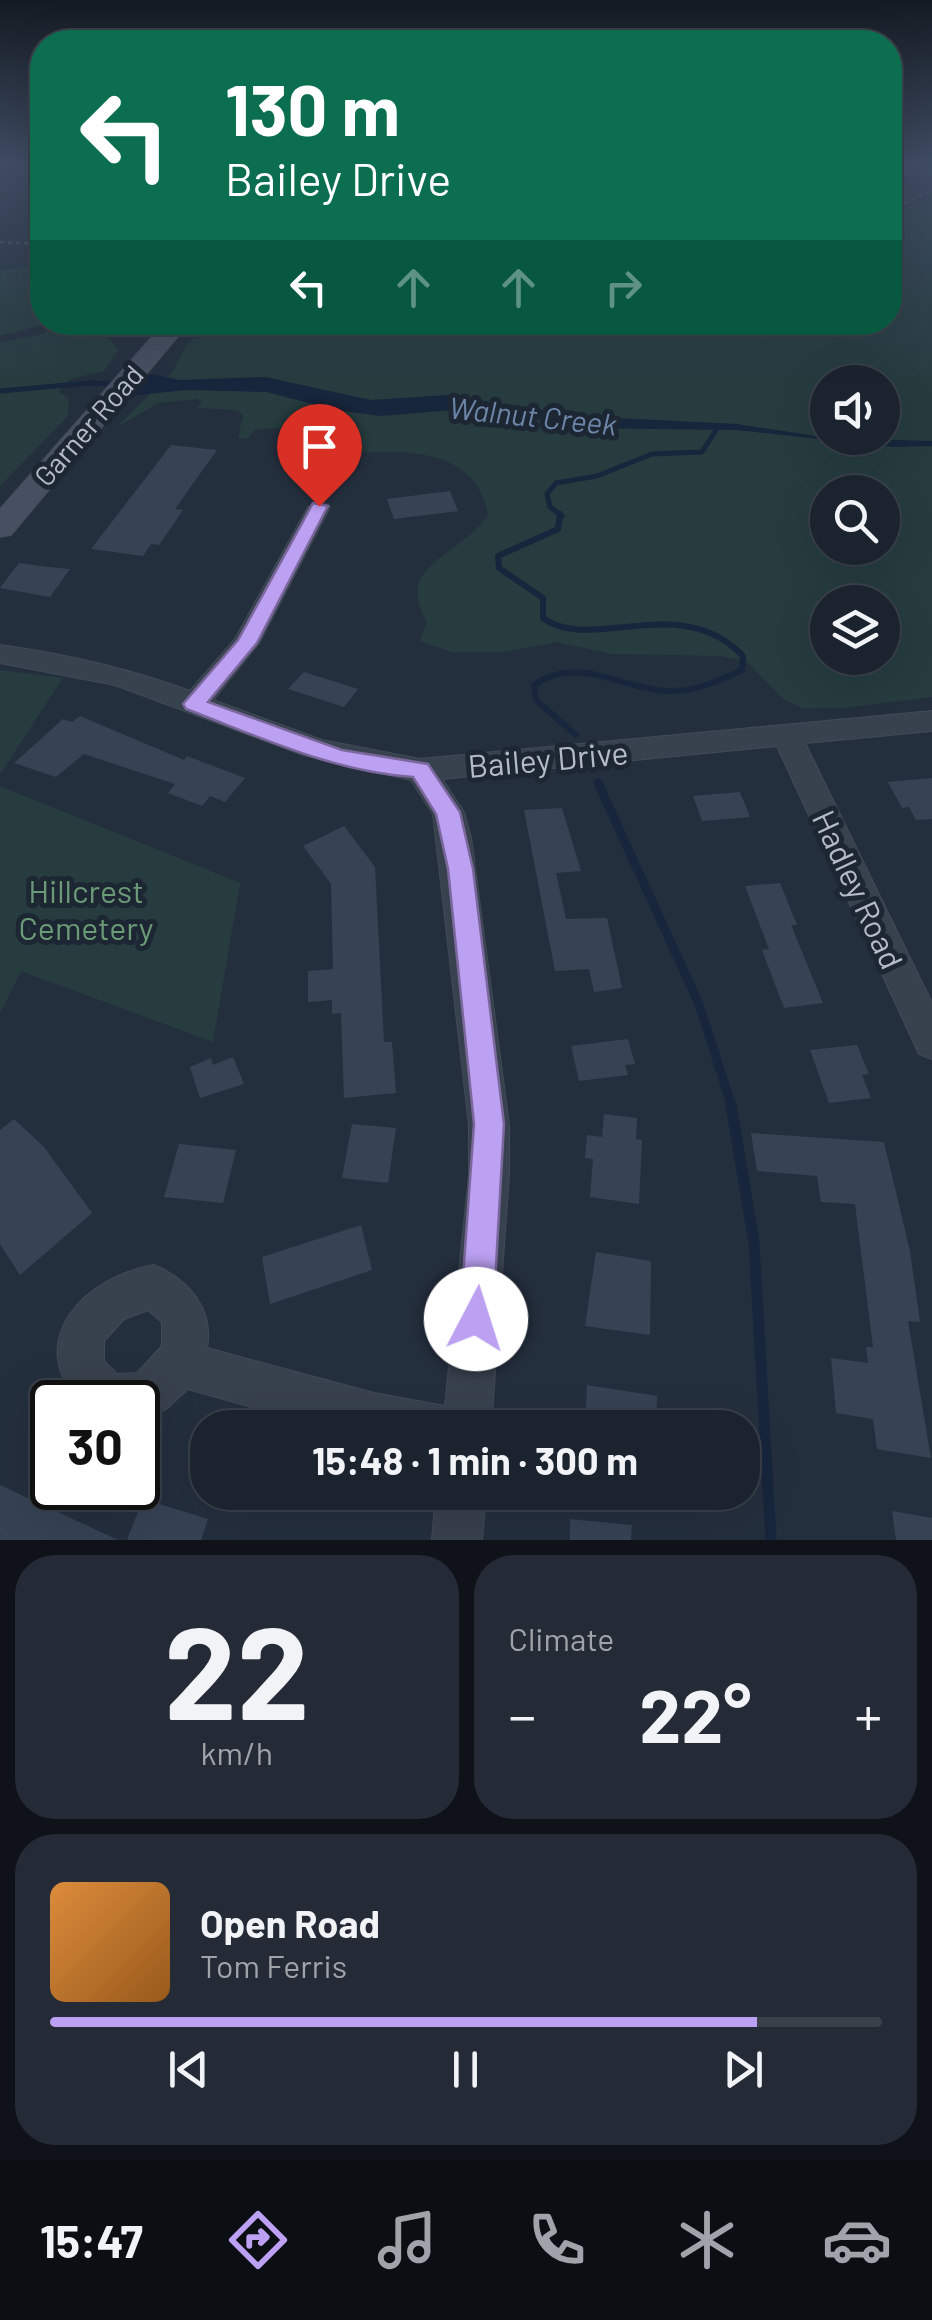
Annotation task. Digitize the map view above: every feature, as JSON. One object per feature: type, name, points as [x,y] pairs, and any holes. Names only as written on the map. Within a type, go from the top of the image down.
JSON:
[{"type":"main road","name":"Garner Road","points":[[0,528],[166,335]]},
{"type":"street","points":[[194,704],[246,643],[319,506]]},
{"type":"street","name":"Bailey Drive","points":[[0,654],[96,670],[338,756],[380,767],[420,770],[932,721]]},
{"type":"street","name":"Hadley Road","points":[[786,736],[932,1042]]},
{"type":"street","points":[[420,770],[448,812],[455,838],[489,1124],[489,1175],[469,1410]]},
{"type":"street","points":[[180,1364],[348,1410]]},
{"type":"street","points":[[457,1540],[460,1510]]},
{"type":"path","points":[[0,242],[30,243]]},
{"type":"green space","points":[[902,237],[932,237],[932,697],[843,708],[802,708],[782,698],[746,661],[720,656],[611,654],[557,642],[502,652],[452,652],[420,641],[427,622],[419,603],[418,587],[424,574],[488,515],[480,491],[466,474],[448,462],[426,455],[329,455],[318,449],[317,439],[294,428],[256,429],[247,439],[238,438],[243,415],[237,410],[197,408],[202,402],[198,399],[159,403],[117,427],[172,372],[197,335],[902,335]]},
{"type":"green space","points":[[30,266],[30,328],[0,336],[0,270]]},
{"type":"green space","points":[[36,335],[106,335],[119,350],[104,371],[71,379],[58,391],[69,399],[68,416],[0,486],[0,343]]},
{"type":"green space","points":[[0,670],[63,678],[0,774]]},
{"type":"green space","name":"Hillcrest Cemetery","points":[[0,786],[240,883],[213,1042],[21,971],[0,1014]]},
{"type":"water","points":[[150,374],[180,380],[265,377],[371,400],[448,395],[575,416],[737,424],[810,438],[737,430],[574,428],[525,416],[453,410],[381,416],[335,410],[267,392],[185,390],[130,396]]},
{"type":"water","points":[[900,440],[932,441],[932,446],[900,447]]},
{"type":"building","points":[[171,445],[217,450],[175,509],[183,510],[159,545],[151,544],[143,556],[91,549]]},
{"type":"building","points":[[450,491],[458,511],[394,519],[387,499]]},
{"type":"building","points":[[19,563],[70,569],[50,597],[0,588]]},
{"type":"building","points":[[304,672],[358,689],[344,707],[288,689]]},
{"type":"building","points":[[80,716],[184,760],[187,756],[245,778],[225,802],[210,796],[202,806],[168,793],[175,784],[84,754],[56,777],[14,763],[63,719],[72,722]]},
{"type":"building","points":[[932,778],[932,819],[916,820],[909,807],[902,808],[888,782]]},
{"type":"building","points":[[740,792],[750,817],[702,821],[693,796]]},
{"type":"building","points":[[562,808],[581,871],[556,873],[566,919],[607,918],[622,988],[594,992],[589,969],[555,971],[524,810]]},
{"type":"building","points":[[344,826],[375,867],[384,1042],[392,1042],[396,1093],[344,1098],[341,1013],[332,1014],[332,1000],[308,1002],[308,971],[333,969],[331,884],[303,846]]},
{"type":"building","points":[[780,883],[797,925],[791,925],[823,1003],[784,1008],[762,950],[769,949],[745,886]]},
{"type":"building","points":[[628,1039],[635,1064],[625,1065],[628,1075],[579,1081],[571,1046]]},
{"type":"building","points":[[857,1045],[869,1074],[862,1075],[871,1098],[829,1103],[810,1050]]},
{"type":"building","points":[[233,1057],[244,1084],[200,1098],[190,1067],[211,1058],[213,1065]]},
{"type":"building","points":[[604,1114],[637,1118],[636,1139],[642,1140],[639,1204],[590,1197],[593,1159],[585,1158],[587,1135],[602,1137]]},
{"type":"building","points":[[14,1119],[44,1147],[92,1213],[20,1275],[0,1244],[0,1130]]},
{"type":"building","points":[[352,1124],[396,1128],[388,1183],[342,1178]]},
{"type":"building","points":[[751,1133],[884,1142],[910,1251],[920,1322],[908,1321],[931,1458],[877,1449],[873,1419],[836,1413],[831,1358],[868,1363],[866,1347],[873,1347],[855,1204],[821,1202],[817,1176],[757,1171]]},
{"type":"building","points":[[179,1144],[236,1150],[223,1203],[164,1197]]},
{"type":"building","points":[[361,1225],[372,1270],[270,1304],[262,1257]]},
{"type":"building","points":[[596,1252],[651,1261],[650,1335],[585,1326]]},
{"type":"building","points":[[587,1385],[657,1396],[657,1410],[586,1410]]},
{"type":"building","points":[[0,1485],[30,1499],[30,1510],[54,1510],[118,1540],[0,1540]]},
{"type":"building","points":[[160,1504],[208,1519],[201,1540],[127,1540],[139,1510],[160,1510]]},
{"type":"building","points":[[892,1511],[932,1518],[932,1540],[896,1540]]},
{"type":"building","points":[[570,1519],[632,1525],[631,1540],[570,1540]]},
{"type":"waterway","name":"Walnut Creek","points":[[0,391],[90,383],[148,386]]},
{"type":"waterway","points":[[560,514],[550,507],[547,494],[556,483],[597,476],[652,454],[702,452],[718,427]]},
{"type":"waterway","points":[[560,514],[558,529],[498,556],[499,568],[543,598],[543,618],[563,627],[585,630],[665,624],[692,627],[719,637],[743,656],[742,670],[687,690],[650,689],[584,673],[551,676],[534,685],[536,700],[576,735]]},
{"type":"waterway","points":[[598,783],[699,1004],[732,1107]]},
{"type":"waterway","points":[[731,1105],[754,1243],[771,1540]]},
{"type":"route","points":[[319,506],[246,643],[194,704],[338,756],[380,767],[420,770],[448,812],[460,869],[489,1124],[489,1175],[476,1319]]}]
